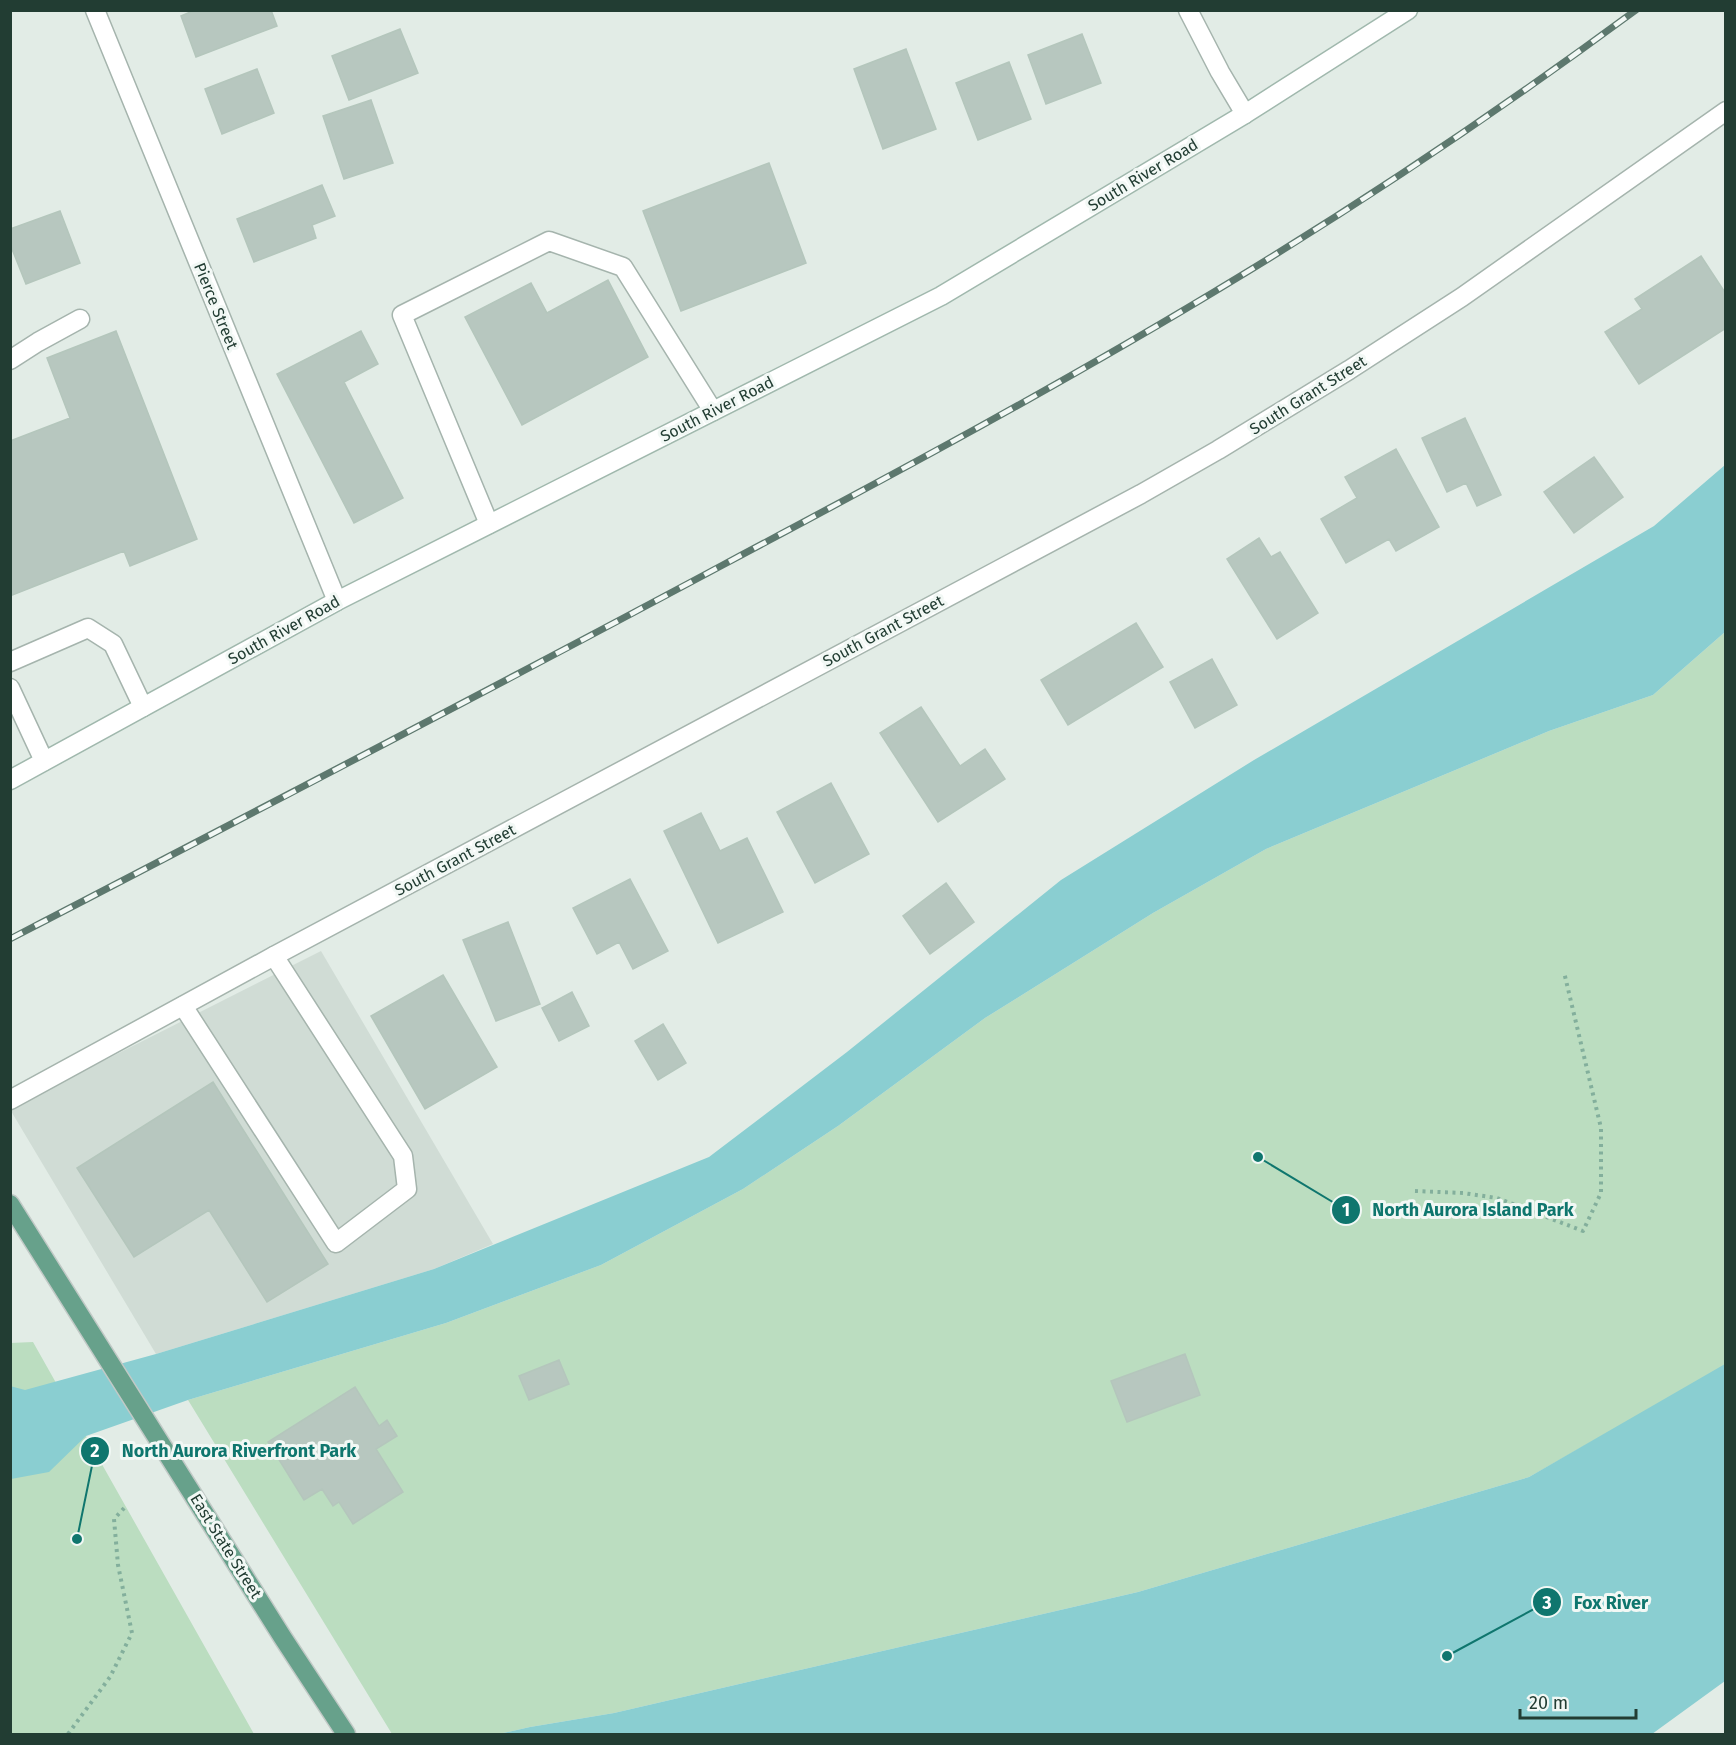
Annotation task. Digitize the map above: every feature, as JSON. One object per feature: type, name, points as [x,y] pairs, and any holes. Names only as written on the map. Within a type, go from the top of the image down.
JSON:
[{"type":"main road","name":"East State Street","points":[[10,1204],[283,1638],[346,1734]]},
{"type":"street","name":"Pierce Street","points":[[95,10],[337,601]]},
{"type":"street","points":[[1188,10],[1245,114]]},
{"type":"street","name":"South River Road","points":[[10,780],[337,601],[941,296],[1245,114],[1407,10]]},
{"type":"street","name":"South Grant Street","points":[[10,1100],[274,956],[1142,494],[1349,370],[1462,297],[1725,111]]},
{"type":"street","points":[[489,524],[402,315],[412,309],[549,241],[622,267],[713,411]]},
{"type":"street","points":[[10,360],[80,320]]},
{"type":"street","points":[[10,662],[88,628],[113,644],[143,707]]},
{"type":"street","points":[[10,688],[44,761]]},
{"type":"street","points":[[183,1006],[336,1243],[407,1189],[403,1156],[274,956]]},
{"type":"path","points":[[1415,1191],[1463,1193],[1497,1198],[1583,1231],[1601,1193],[1601,1128],[1564,972]]},
{"type":"path","points":[[68,1734],[110,1677],[132,1633],[113,1533],[114,1519],[126,1506]]},
{"type":"shaded area","points":[[321,951],[493,1244],[434,1269],[156,1354],[10,1108]]},
{"type":"green space","points":[[1725,632],[1725,1364],[1720,1369],[1529,1477],[1138,1592],[614,1713],[499,1734],[392,1734],[188,1400],[446,1323],[601,1265],[743,1189],[838,1126],[985,1018],[1153,913],[1266,849],[1549,731],[1653,695]]},
{"type":"green space","points":[[33,1342],[254,1734],[11,1734],[10,1343]]},
{"type":"water","points":[[1725,465],[1725,632],[1653,695],[1549,731],[1266,849],[1153,913],[985,1018],[838,1126],[743,1189],[601,1265],[446,1323],[188,1400],[86,1436],[49,1472],[11,1479],[10,1386],[25,1390],[156,1354],[434,1269],[709,1157],[847,1052],[1061,880],[1254,760],[1654,526]]},
{"type":"water","points":[[1725,1364],[1725,1681],[1652,1734],[499,1734],[614,1713],[1138,1592],[1529,1477]]},
{"type":"building","points":[[195,10],[271,10],[277,26],[196,57],[181,16]]},
{"type":"building","points":[[400,29],[418,73],[349,100],[332,56]]},
{"type":"building","points":[[1082,34],[1101,83],[1046,104],[1028,55]]},
{"type":"building","points":[[906,49],[936,129],[883,149],[854,69]]},
{"type":"building","points":[[1009,62],[1031,119],[978,140],[956,83]]},
{"type":"building","points":[[257,69],[274,113],[222,134],[205,89]]},
{"type":"building","points":[[371,100],[393,163],[344,179],[323,116]]},
{"type":"building","points":[[769,163],[806,263],[681,311],[643,211]]},
{"type":"building","points":[[322,185],[335,216],[312,225],[316,238],[254,262],[237,219]]},
{"type":"building","points":[[60,211],[80,263],[26,284],[10,244],[10,229]]},
{"type":"building","points":[[1701,256],[1726,294],[1726,328],[1639,384],[1605,332],[1642,309],[1635,299]]},
{"type":"building","points":[[608,280],[648,357],[522,425],[465,317],[531,283],[547,313]]},
{"type":"building","points":[[116,331],[197,539],[130,566],[124,551],[10,596],[10,441],[70,418],[47,358]]},
{"type":"building","points":[[361,331],[378,364],[344,382],[403,498],[354,523],[277,374]]},
{"type":"building","points":[[1465,418],[1501,495],[1477,506],[1466,483],[1447,492],[1422,438]]},
{"type":"building","points":[[1396,449],[1439,527],[1396,551],[1389,539],[1346,563],[1321,519],[1357,498],[1345,477]]},
{"type":"building","points":[[1594,457],[1623,497],[1574,533],[1544,492]]},
{"type":"building","points":[[1259,538],[1271,557],[1280,552],[1318,613],[1277,639],[1227,559]]},
{"type":"building","points":[[1136,623],[1163,667],[1068,725],[1041,680]]},
{"type":"building","points":[[1212,659],[1237,705],[1195,728],[1170,682]]},
{"type":"building","points":[[921,707],[960,766],[985,749],[1005,779],[938,822],[880,733]]},
{"type":"building","points":[[831,783],[869,854],[815,883],[777,812]]},
{"type":"building","points":[[701,813],[720,851],[747,838],[783,912],[718,943],[664,831]]},
{"type":"building","points":[[630,879],[668,951],[633,969],[619,942],[597,954],[573,908]]},
{"type":"building","points":[[946,883],[974,922],[930,954],[903,916]]},
{"type":"building","points":[[508,922],[540,1004],[496,1021],[463,940]]},
{"type":"building","points":[[443,975],[497,1067],[425,1109],[371,1016]]},
{"type":"building","points":[[572,992],[589,1026],[559,1041],[542,1008]]},
{"type":"building","points":[[663,1024],[686,1063],[658,1080],[635,1041]]},
{"type":"building","points":[[213,1082],[328,1264],[267,1302],[209,1210],[134,1257],[77,1168]]},
{"type":"building","points":[[1185,1354],[1200,1395],[1127,1422],[1111,1381]]},
{"type":"building","points":[[559,1360],[569,1384],[529,1400],[519,1376]]},
{"type":"building","points":[[355,1387],[379,1426],[387,1420],[397,1436],[376,1449],[403,1492],[353,1524],[339,1502],[333,1506],[322,1489],[304,1500],[268,1442]]},
{"type":"railway","points":[[10,939],[631,614],[915,462],[1109,354],[1288,247],[1389,182],[1489,115],[1636,10]]},
{"type":"place","name":"North Aurora Island Park","points":[[1258,1157]]},
{"type":"place","name":"North Aurora Riverfront Park","points":[[77,1539]]},
{"type":"place","name":"Fox River","points":[[1447,1656]]}]
